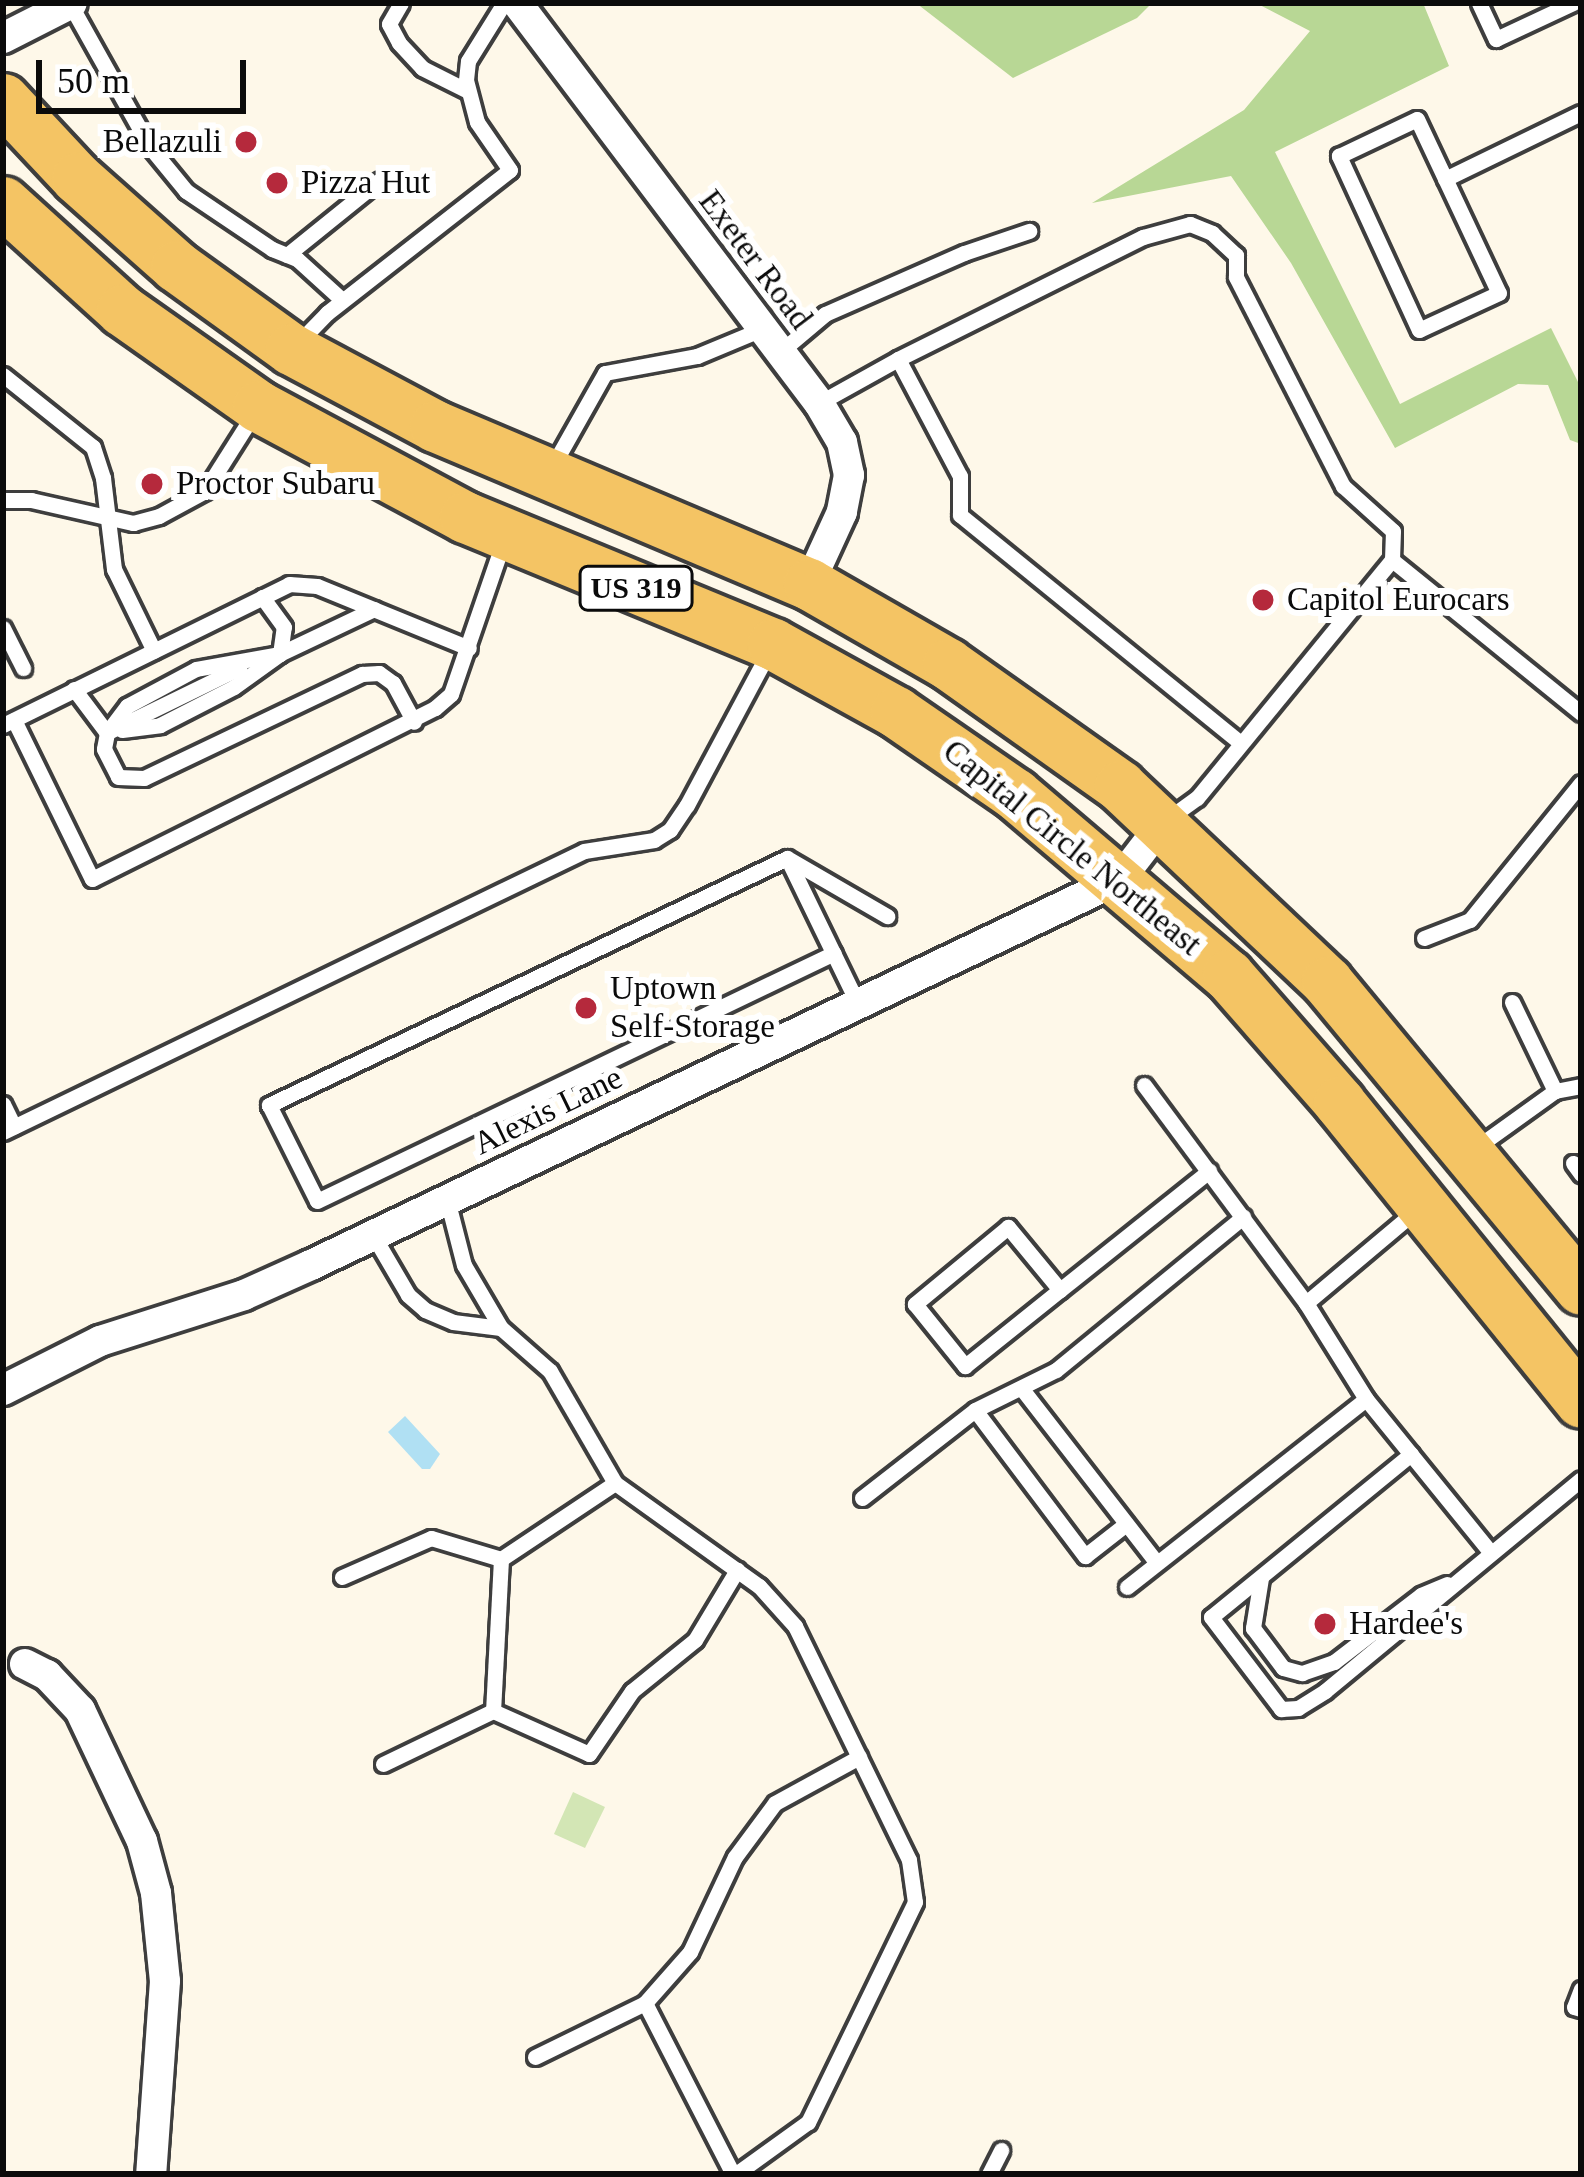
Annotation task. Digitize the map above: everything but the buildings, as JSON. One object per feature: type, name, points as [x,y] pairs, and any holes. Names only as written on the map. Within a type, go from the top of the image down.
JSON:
[{"type":"main road","name":"Capital Circle Northeast","points":[[3,99],[77,178],[176,266],[291,349],[435,426],[809,584],[964,675],[1088,762],[1163,823],[1327,982],[1580,1288]]},
{"type":"main road","name":"Capital Circle Northeast","points":[[3,202],[122,310],[258,406],[367,469],[507,534],[772,644],[896,712],[1015,794],[1228,975],[1423,1204],[1581,1402]]},
{"type":"main road","points":[[772,644],[809,584]]},
{"type":"main road","points":[[1423,1204],[1470,1152]]},
{"type":"street","points":[[3,38],[71,3]]},
{"type":"street","name":"Exeter Road","points":[[517,3],[819,403],[842,442],[849,476],[842,512],[809,584]]},
{"type":"street","name":"Alexis Lane","points":[[3,1390],[100,1342],[244,1295],[1120,879],[1163,823]]},
{"type":"street","points":[[25,1664],[47,1675],[80,1710],[142,1841],[157,1893],[165,1982],[151,2174]]},
{"type":"lane","points":[[71,3],[150,147],[186,191],[287,255],[342,300]]},
{"type":"lane","points":[[401,3],[389,24],[399,43],[422,68],[468,91]]},
{"type":"lane","points":[[291,349],[342,300],[510,170],[477,122],[468,91],[468,61],[504,3]]},
{"type":"lane","points":[[1479,3],[1496,38],[1573,3]]},
{"type":"lane","points":[[1445,179],[1581,113]]},
{"type":"lane","points":[[1417,119],[1445,179],[1499,293],[1419,330],[1339,157],[1417,119]]},
{"type":"lane","points":[[287,255],[380,180]]},
{"type":"lane","points":[[819,403],[1142,237],[1190,224],[1212,233],[1237,255],[1236,277],[1343,486],[1393,531],[1391,560],[1196,798],[1163,823]]},
{"type":"lane","points":[[548,476],[605,373],[771,340],[964,253],[1030,231]]},
{"type":"lane","points":[[898,359],[960,476],[961,515],[1239,742]]},
{"type":"lane","points":[[3,375],[93,447],[114,568],[154,650]]},
{"type":"lane","points":[[3,500],[31,500],[109,519],[146,519],[205,490],[258,406]]},
{"type":"lane","points":[[469,648],[316,586],[289,584],[8,722],[92,878],[414,722],[451,694],[469,648],[507,534]]},
{"type":"lane","points":[[1391,560],[1581,713]]},
{"type":"lane","points":[[262,597],[284,628],[280,655]]},
{"type":"lane","points":[[107,733],[160,725],[234,687],[280,655],[374,609]]},
{"type":"lane","points":[[3,628],[23,668]]},
{"type":"lane","points":[[3,1104],[8,1130],[584,851],[604,844],[655,840],[670,830],[687,806],[772,644]]},
{"type":"lane","points":[[280,655],[196,669],[127,706],[107,733],[104,749],[118,777],[144,778],[362,674],[379,673],[393,683],[414,722]]},
{"type":"lane","points":[[74,689],[107,733]]},
{"type":"lane","points":[[1424,938],[1470,920],[1581,783]]},
{"type":"lane","points":[[787,858],[887,916]]},
{"type":"lane","points":[[787,858],[857,1002]]},
{"type":"lane","points":[[787,858],[269,1106],[317,1201],[834,953]]},
{"type":"lane","points":[[1512,1002],[1555,1091]]},
{"type":"lane","points":[[1144,1085],[1306,1303],[1366,1399],[1492,1553]]},
{"type":"lane","points":[[1470,1152],[1555,1091],[1581,1086]]},
{"type":"lane","points":[[1060,1290],[1008,1227],[915,1304],[964,1366],[1060,1290],[1209,1171]]},
{"type":"lane","points":[[447,1199],[464,1265],[501,1328],[550,1371],[615,1483],[737,1570],[795,1626],[908,1860],[915,1902],[808,2122],[735,2174],[645,2003]]},
{"type":"lane","points":[[1306,1303],[1423,1204]]},
{"type":"lane","points":[[862,1498],[974,1410],[1056,1370],[1243,1217]]},
{"type":"lane","points":[[373,1235],[408,1294],[425,1310],[453,1322],[501,1328]]},
{"type":"lane","points":[[1022,1389],[1157,1563]]},
{"type":"lane","points":[[1127,1587],[1366,1399]]},
{"type":"lane","points":[[974,1410],[1085,1556],[1126,1524]]},
{"type":"lane","points":[[1412,1454],[1210,1617],[1281,1709],[1298,1708],[1325,1691],[1581,1479]]},
{"type":"lane","points":[[342,1577],[431,1538],[502,1558],[615,1483]]},
{"type":"lane","points":[[494,1711],[502,1558]]},
{"type":"lane","points":[[382,1764],[494,1711],[589,1754],[632,1691],[695,1640],[737,1570]]},
{"type":"lane","points":[[1262,1576],[1252,1606],[1253,1628],[1283,1668],[1303,1673],[1334,1662],[1421,1595],[1460,1579]]},
{"type":"lane","points":[[535,2057],[645,2003],[690,1952],[735,1857],[776,1803],[859,1757]]},
{"type":"lane","points":[[1581,1989],[1574,2007],[1581,2009]]},
{"type":"lane","points":[[989,2174],[1001,2150]]},
{"type":"green space","points":[[916,3],[1152,3],[1137,18],[1013,78]]},
{"type":"green space","points":[[1256,3],[1423,3],[1449,66],[1275,152],[1400,404],[1551,328],[1581,388],[1581,444],[1570,440],[1548,385],[1518,384],[1395,448],[1291,263],[1231,176],[1092,203],[1244,110],[1310,31]]},
{"type":"green space","points":[[573,1792],[605,1807],[585,1848],[554,1834]]},
{"type":"water","points":[[405,1416],[440,1454],[430,1469],[422,1469],[388,1432]]},
{"type":"place","name":"Bellazuli","points":[[246,142]]},
{"type":"place","name":"Pizza Hut","points":[[277,183]]},
{"type":"place","name":"Proctor Subaru","points":[[152,484]]},
{"type":"place","name":"Capitol Eurocars","points":[[1263,600]]},
{"type":"place","name":"Uptown Self-Storage","points":[[586,1008]]},
{"type":"place","name":"Hardee's","points":[[1325,1624]]}]
